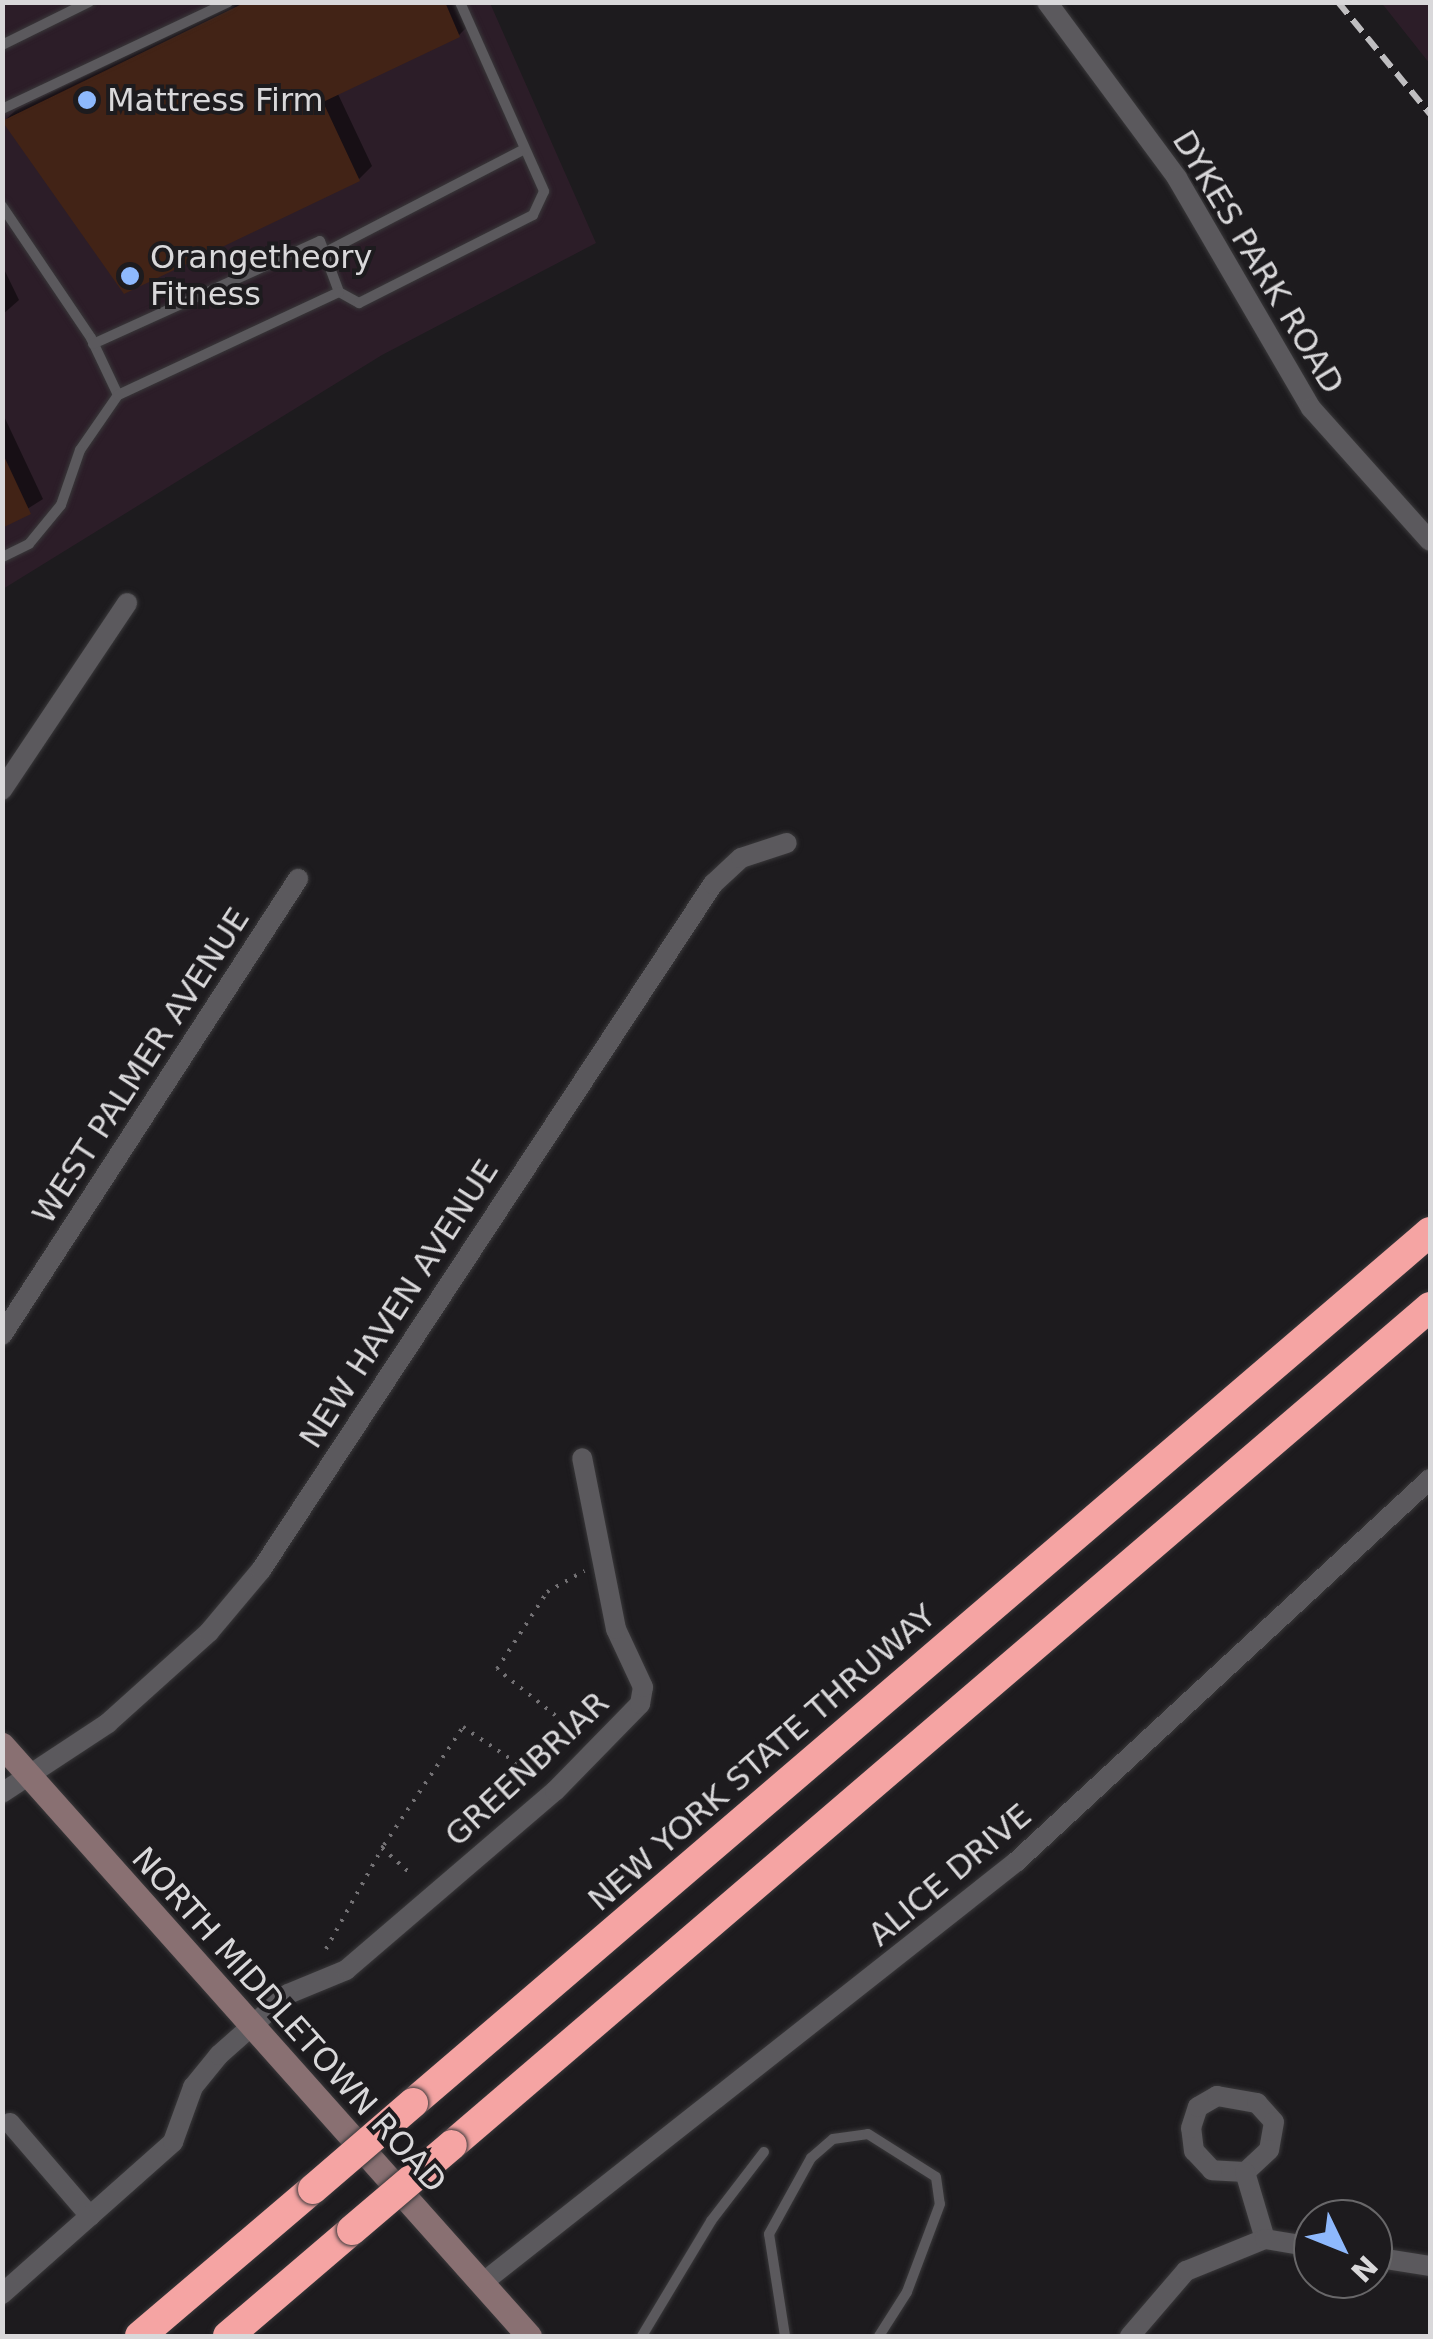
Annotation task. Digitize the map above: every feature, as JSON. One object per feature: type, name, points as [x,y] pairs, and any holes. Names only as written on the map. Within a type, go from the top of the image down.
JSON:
[{"type":"highway","name":"NEW YORK STATE THRUWAY","points":[[140,2336],[1430,1232]]},
{"type":"highway","points":[[228,2336],[1430,1307]]},
{"type":"street","name":"DYKES PARK ROAD","points":[[1048,2],[1177,178],[1311,408],[1430,541]]},
{"type":"street","points":[[2,790],[127,602]]},
{"type":"street","name":"NEW HAVEN AVENUE","points":[[2,1792],[69,1754],[209,1632],[260,1570],[713,884],[741,858],[787,843]]},
{"type":"street","name":"WEST PALMER AVENUE","points":[[2,1335],[298,879]]},
{"type":"street","name":"GREENBRIAR","points":[[2,2294],[173,2142],[204,2071],[250,2028],[288,1994],[346,1970],[555,1792],[640,1704],[643,1687],[616,1629],[582,1458]]},
{"type":"street","name":"ALICE DRIVE","points":[[480,2284],[1016,1862],[1430,1479]]},
{"type":"street","name":"NORTH MIDDLETOWN ROAD","points":[[2,1746],[529,2336]]},
{"type":"street","points":[[1217,2096],[1258,2103],[1274,2122],[1269,2150],[1245,2172],[1212,2170],[1194,2151],[1190,2128],[1198,2108],[1217,2096]]},
{"type":"street","points":[[10,2123],[90,2216]]},
{"type":"street","points":[[1245,2172],[1265,2239]]},
{"type":"street","points":[[1130,2336],[1186,2271],[1265,2239],[1293,2244]]},
{"type":"street","points":[[1393,2260],[1430,2266]]},
{"type":"lane","points":[[2,45],[90,2]]},
{"type":"lane","points":[[2,110],[228,2]]},
{"type":"lane","points":[[94,344],[320,241],[338,292],[359,303],[533,215],[544,192],[460,2]]},
{"type":"lane","points":[[324,254],[525,150]]},
{"type":"lane","points":[[2,206],[94,344],[118,395]]},
{"type":"lane","points":[[2,557],[28,544],[61,505],[80,450],[118,395],[338,292]]},
{"type":"lane","points":[[785,2336],[768,2234],[810,2158],[833,2139],[868,2134],[936,2177],[940,2204],[907,2292],[879,2336]]},
{"type":"lane","points":[[642,2336],[710,2220],[764,2152]]},
{"type":"path","points":[[596,1750],[497,1668],[547,1592],[602,1563]]},
{"type":"path","points":[[326,1949],[382,1848],[463,1727],[555,1792]]},
{"type":"path","points":[[382,1848],[411,1874]]},
{"type":"shaded area","points":[[2,3],[490,3],[596,243],[382,355],[3,589]]},
{"type":"shaded area","points":[[1381,3],[1430,3],[1430,64],[1384,6]]},
{"type":"building","points":[[246,2],[445,2],[460,37],[323,102],[360,181],[124,294],[2,121]]},
{"type":"building","points":[[2,452],[31,514],[2,528]]},
{"type":"railway","points":[[1338,2],[1430,114]]},
{"type":"place","name":"Mattress Firm","points":[[87,100]]},
{"type":"place","name":"Orangetheory Fitness","points":[[130,276]]}]
